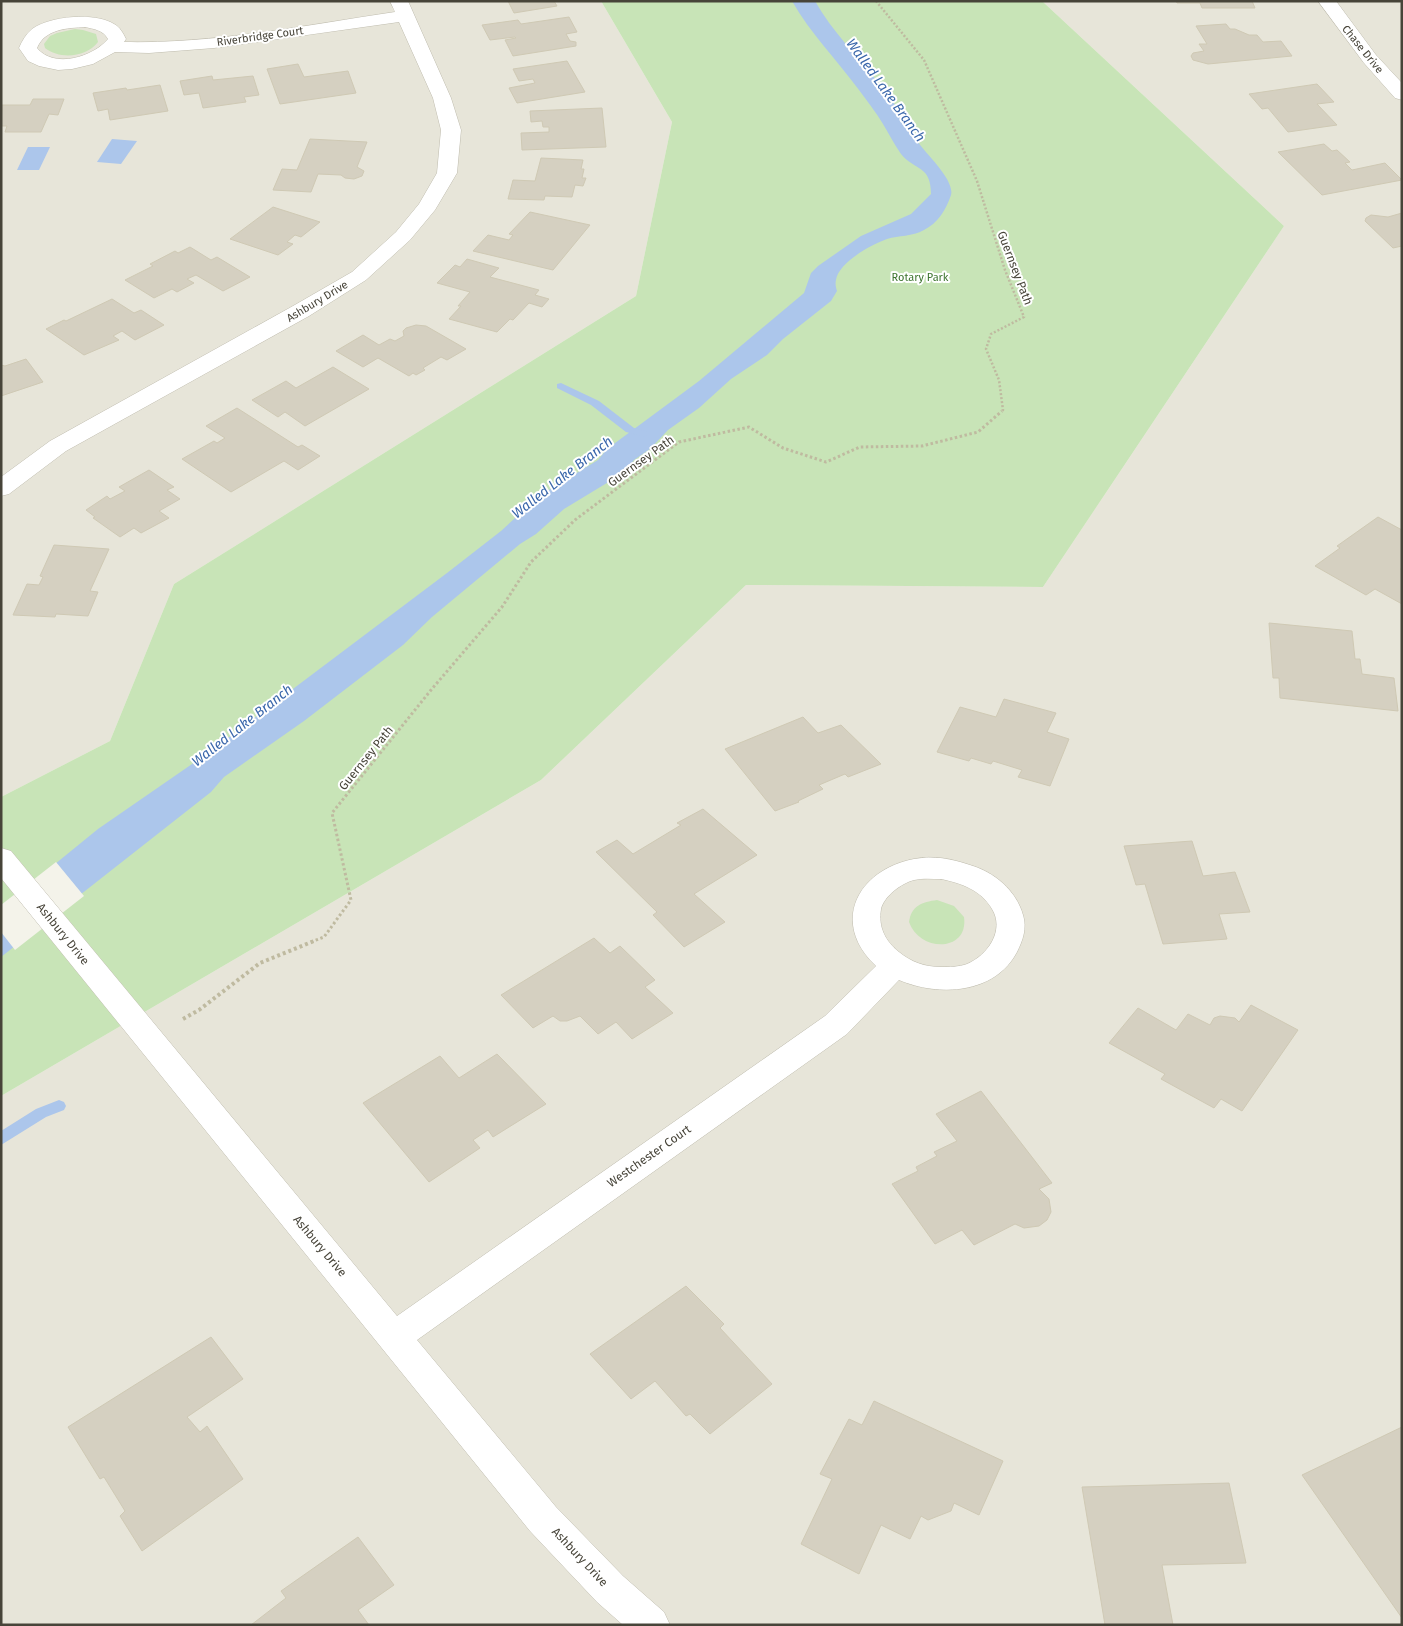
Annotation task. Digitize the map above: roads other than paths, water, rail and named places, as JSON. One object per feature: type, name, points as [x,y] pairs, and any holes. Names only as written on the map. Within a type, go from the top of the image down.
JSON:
[{"type":"street","name":"Chase Drive","points":[[1327,1],[1370,60],[1402,94]]},
{"type":"street","name":"Riverbridge Court","points":[[114,47],[149,48],[214,43],[402,8]]},
{"type":"street","name":"Ashbury Drive","points":[[1,489],[58,446],[301,311],[358,276],[403,236],[428,206],[446,173],[451,130],[442,98],[402,8]]},
{"type":"street","name":"Ashbury Drive","points":[[5,862],[543,1519],[610,1589],[651,1625]]},
{"type":"street","points":[[941,868],[963,873],[983,882],[998,895],[1008,911],[1011,928],[1008,944],[998,959],[982,971],[961,978],[939,979],[916,975],[895,966],[878,952],[868,935],[865,918],[869,900],[881,886],[898,875],[918,869],[941,868]]},
{"type":"street","name":"Westchester Court","points":[[394,1337],[836,1025],[895,966]]},
{"type":"water","points":[[792,1],[815,1],[838,34],[894,103],[916,140],[949,182],[951,195],[947,206],[937,220],[919,232],[881,241],[849,261],[838,274],[836,280],[837,291],[831,301],[783,339],[767,355],[731,379],[699,408],[668,430],[650,449],[634,460],[625,472],[564,509],[536,534],[520,544],[432,617],[403,645],[304,721],[224,777],[211,792],[1,957],[1,908],[98,829],[208,753],[447,573],[501,531],[539,496],[598,460],[607,449],[699,381],[804,293],[811,273],[818,266],[861,236],[911,214],[931,194],[928,178],[925,173],[901,154],[874,111],[815,35]]},
{"type":"water","points":[[112,139],[137,141],[121,164],[97,162]]},
{"type":"water","points":[[28,147],[50,147],[39,170],[17,170]]},
{"type":"waterway","points":[[561,386],[595,403],[630,430],[645,434]]},
{"type":"waterway","points":[[1,1139],[41,1113],[59,1106]]},
{"type":"water label","name":"Walled Lake Branch","points":[[886,90]]},
{"type":"water label","name":"Walled Lake Branch","points":[[562,477]]},
{"type":"water label","name":"Walled Lake Branch","points":[[242,725]]},
{"type":"park label","name":"Rotary Park","points":[[920,277]]}]
